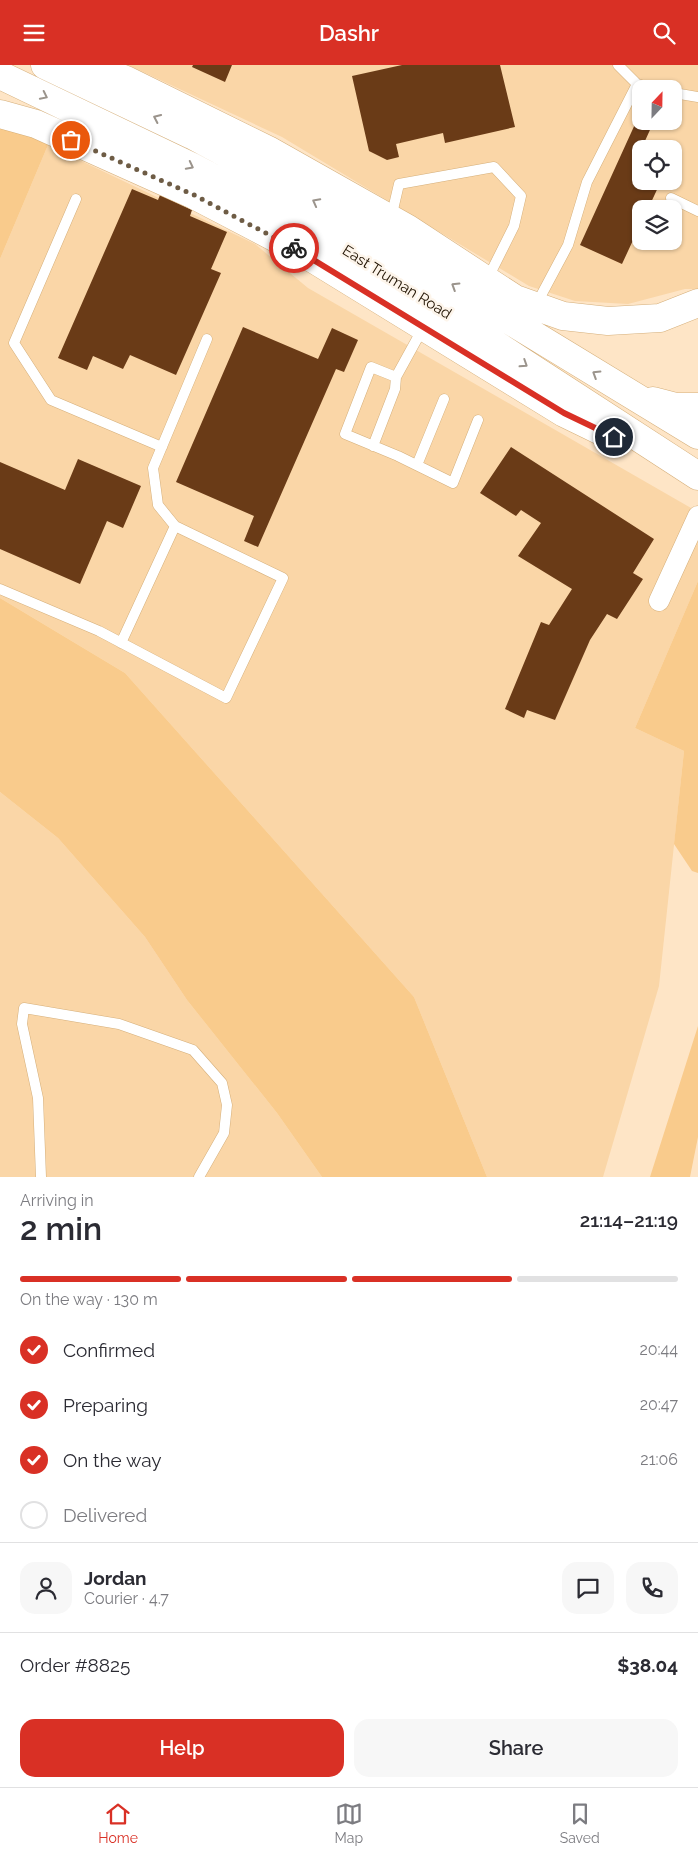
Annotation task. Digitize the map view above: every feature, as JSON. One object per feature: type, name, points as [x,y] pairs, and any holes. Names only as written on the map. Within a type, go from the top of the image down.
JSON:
[{"type":"main road","name":"East Truman Road","points":[[44,65],[192,135],[356,224],[698,435]]},
{"type":"main road","points":[[87,65],[126,80],[268,150],[390,219],[516,299],[563,317],[608,321],[660,318],[698,303]]},
{"type":"main road","name":"East Truman Road","points":[[0,75],[192,167],[353,252],[698,477]]},
{"type":"main road","points":[[0,114],[36,125],[194,195],[299,251],[564,413],[698,477]]},
{"type":"main road","points":[[632,396],[676,407],[698,407]]},
{"type":"street","points":[[659,601],[698,516]]},
{"type":"lane","points":[[618,65],[633,80]]},
{"type":"lane","points":[[536,306],[568,245],[587,182],[632,94]]},
{"type":"lane","points":[[682,94],[698,97]]},
{"type":"lane","points":[[390,219],[399,184],[494,167],[522,196],[514,226],[487,280]]},
{"type":"lane","points":[[671,198],[698,211]]},
{"type":"lane","points":[[76,199],[14,343],[51,400],[162,447]]},
{"type":"lane","points":[[373,446],[395,389],[396,377],[423,327]]},
{"type":"lane","points":[[0,589],[99,631],[226,698],[283,578],[175,526],[158,505],[154,468],[207,339]]},
{"type":"lane","points":[[396,377],[371,367],[344,434],[417,465],[453,483],[478,419]]},
{"type":"lane","points":[[417,465],[444,399]]},
{"type":"lane","points":[[121,643],[175,526]]},
{"type":"lane","points":[[41,1177],[38,1098],[22,1024],[24,1009],[119,1023],[193,1050],[222,1083],[227,1105],[224,1133],[199,1177]]},
{"type":"shaded area","points":[[128,65],[698,65],[698,289],[685,289],[628,304],[575,301],[529,286],[282,137]]},
{"type":"shaded area","points":[[0,123],[45,138],[48,145],[0,259]]},
{"type":"shaded area","points":[[48,145],[255,244],[308,288],[698,512],[698,581],[635,728],[684,751],[659,986],[603,1177],[487,1177],[414,997],[125,673],[0,598],[0,259]]},
{"type":"shaded area","points":[[698,581],[698,873],[692,871],[674,844],[684,751],[635,728]]},
{"type":"shaded area","points":[[0,598],[125,673],[414,997],[487,1177],[322,1177],[277,1113],[187,1000],[145,937],[58,838],[0,792]]},
{"type":"shaded area","points":[[0,792],[58,838],[145,937],[187,1000],[277,1113],[322,1177],[0,1177]]},
{"type":"shaded area","points":[[698,1026],[698,1137],[690,1177],[650,1177]]},
{"type":"building","points":[[193,65],[232,65],[225,82],[192,67]]},
{"type":"building","points":[[402,65],[500,65],[515,127],[445,143],[443,133],[396,144],[399,157],[387,160],[369,151],[352,76]]},
{"type":"building","points":[[632,130],[650,130],[645,140],[632,140],[632,190],[657,190],[652,200],[632,200],[632,242],[622,264],[580,245]]},
{"type":"building","points":[[132,189],[158,200],[160,195],[192,210],[190,216],[227,232],[211,269],[221,273],[176,375],[130,355],[123,369],[93,356],[87,370],[58,358]]},
{"type":"building","points":[[243,327],[318,359],[332,328],[358,340],[344,372],[336,369],[258,547],[244,541],[254,516],[176,482]]},
{"type":"building","points":[[511,447],[654,539],[633,573],[643,579],[617,619],[607,614],[590,640],[555,720],[527,710],[524,718],[505,709],[541,622],[549,625],[572,589],[518,556],[541,523],[521,510],[516,516],[480,493]]},
{"type":"building","points":[[78,459],[141,486],[123,528],[107,521],[80,584],[0,549],[0,462],[65,490]]},
{"type":"way so far","points":[[71,140],[194,195],[294,248]]},
{"type":"route","points":[[294,248],[564,413],[614,437]]}]
